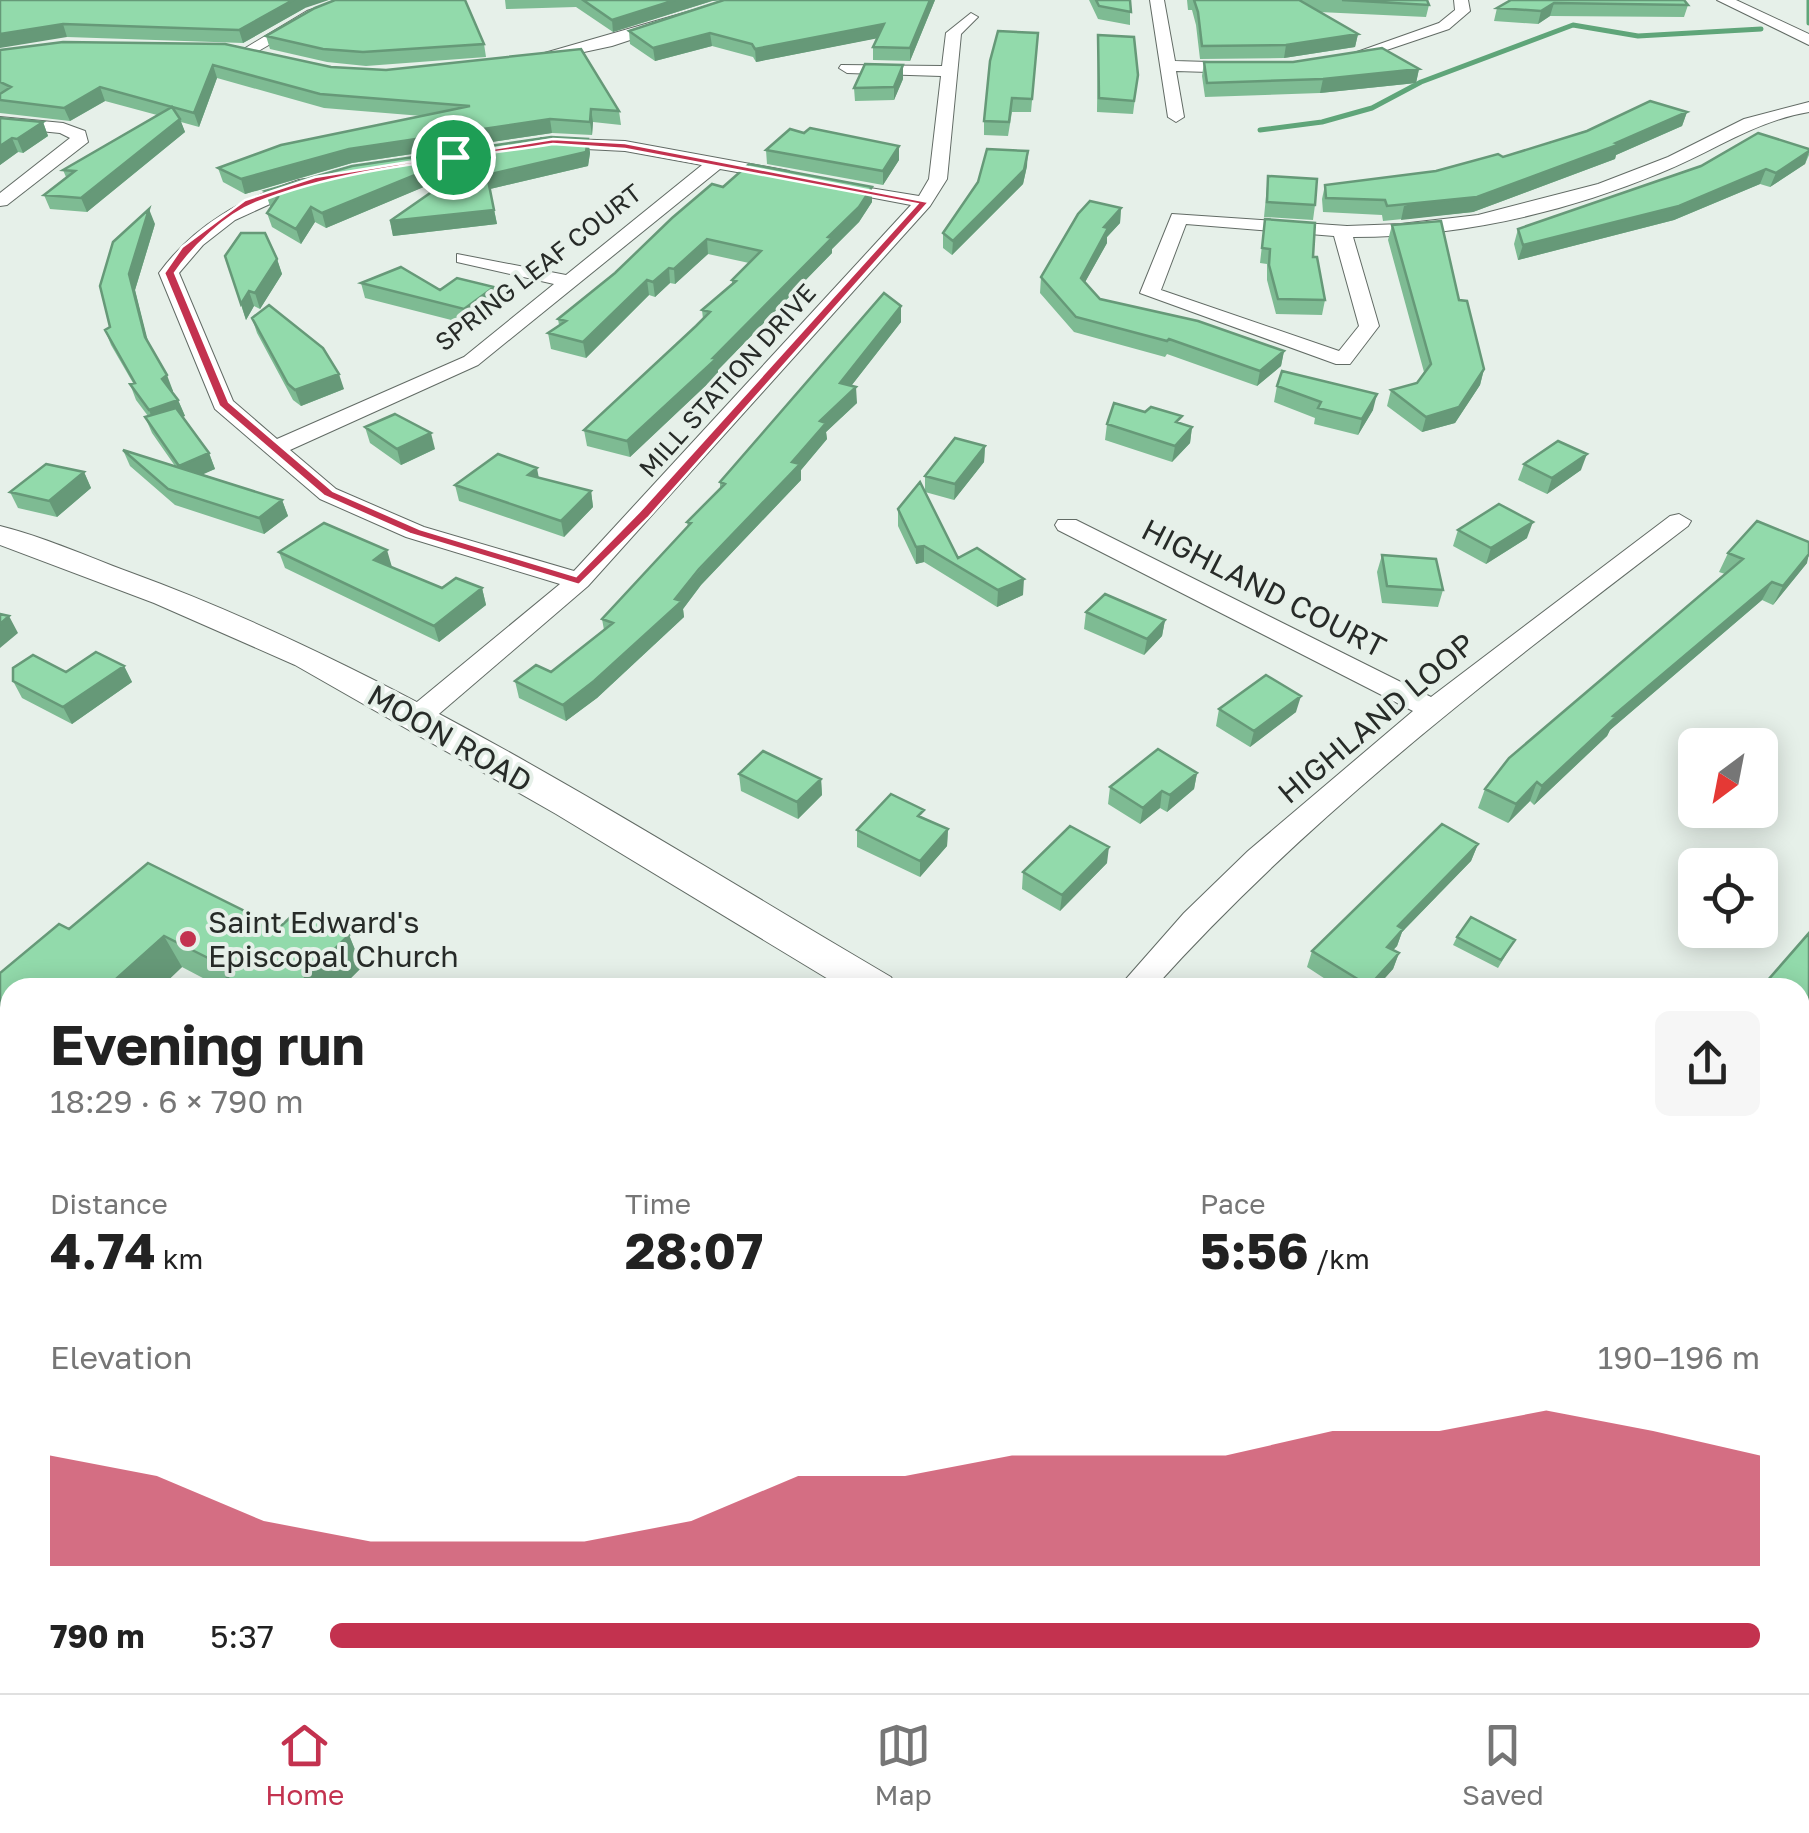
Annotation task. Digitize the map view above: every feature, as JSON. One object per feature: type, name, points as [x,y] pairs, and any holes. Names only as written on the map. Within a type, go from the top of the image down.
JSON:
[{"type":"street","points":[[250,50],[296,22],[350,0]]},
{"type":"street","points":[[524,58],[607,44],[744,0]]},
{"type":"street","points":[[1157,0],[1176,118]]},
{"type":"street","points":[[1336,61],[1368,54],[1444,26],[1463,11],[1462,0]]},
{"type":"street","points":[[1724,0],[1809,40]]},
{"type":"street","name":"MILL STATION DRIVE","points":[[416,718],[579,581],[924,202],[938,179],[954,33],[971,17]]},
{"type":"street","points":[[229,48],[276,58]]},
{"type":"street","points":[[1168,66],[1260,67]]},
{"type":"street","points":[[847,68],[950,71]]},
{"type":"street","points":[[1342,230],[1370,326],[1343,360],[1150,293],[1179,218],[1342,230],[1401,230],[1494,218],[1644,174],[1768,112],[1809,107]]},
{"type":"street","points":[[0,122],[63,128],[78,135],[78,142],[1,201]]},
{"type":"street","points":[[534,144],[625,146],[924,202]]},
{"type":"street","name":"SPRING LEAF COURT","points":[[274,448],[471,361],[717,162]]},
{"type":"street","points":[[334,176],[248,202],[186,249],[170,273],[223,404],[328,494],[415,532],[579,581]]},
{"type":"street","points":[[464,258],[568,281]]},
{"type":"street","name":"HIGHLAND LOOP","points":[[1143,978],[1197,915],[1432,710],[1679,521]]},
{"type":"street","name":"HIGHLAND COURT","points":[[1067,525],[1432,710]]},
{"type":"street","name":"MOON ROAD","points":[[3,539],[165,596],[307,656],[860,978]]},
{"type":"building","points":[[0,0],[293,0],[239,30],[63,24],[0,34]]},
{"type":"building","points":[[335,0],[465,0],[484,44],[363,52],[323,49],[266,36]]},
{"type":"building","points":[[583,0],[675,0],[612,20]]},
{"type":"building","points":[[724,0],[930,0],[910,48],[873,47],[884,24],[755,49],[752,44],[710,33],[653,48],[629,31]]},
{"type":"building","points":[[1096,0],[1130,0],[1131,12],[1099,6]]},
{"type":"building","points":[[1194,0],[1299,0],[1358,34],[1286,45],[1202,46]]},
{"type":"building","points":[[1342,0],[1427,0],[1429,5]]},
{"type":"building","points":[[1511,0],[1684,0],[1688,5],[1554,3],[1541,11],[1497,8]]},
{"type":"building","points":[[998,31],[1038,33],[1032,99],[1012,98],[1009,122],[984,121],[990,61]]},
{"type":"building","points":[[1098,35],[1134,37],[1138,75],[1134,101],[1099,98]]},
{"type":"building","points":[[63,42],[225,44],[331,67],[386,70],[581,49],[619,111],[591,109],[590,122],[550,119],[349,149],[241,179],[218,168],[281,145],[470,106],[320,94],[213,65],[194,113],[100,87],[64,108],[0,100],[0,94],[11,87],[0,82],[0,50]]},
{"type":"building","points":[[1382,48],[1419,69],[1323,79],[1207,83],[1204,62],[1293,62]]},
{"type":"building","points":[[865,64],[903,65],[894,87],[854,88]]},
{"type":"building","points":[[1650,101],[1687,112],[1616,143],[1620,144],[1477,197],[1387,206],[1385,200],[1326,198],[1325,185],[1436,171],[1498,154],[1503,157],[1587,131]]},
{"type":"building","points":[[172,107],[180,119],[81,198],[44,195],[75,171],[63,170]]},
{"type":"building","points":[[0,118],[43,122],[0,146]]},
{"type":"building","points":[[810,128],[899,146],[883,171],[766,150],[790,129],[804,133]]},
{"type":"building","points":[[1758,133],[1809,151],[1776,173],[1766,169],[1679,206],[1523,245],[1518,229],[1701,166]]},
{"type":"building","points":[[551,137],[588,139],[586,152],[487,175],[494,210],[390,221],[476,161],[471,152],[322,213],[311,207],[296,229],[267,213],[278,197],[265,191],[352,166]]},
{"type":"building","points":[[987,149],[1028,151],[1024,170],[953,241],[943,233],[978,182]]},
{"type":"building","points":[[749,164],[872,187],[859,207],[828,237],[832,238],[713,358],[717,358],[627,441],[584,430],[710,312],[702,310],[736,281],[732,280],[761,251],[707,239],[674,269],[669,268],[653,282],[647,280],[583,342],[548,333],[566,321],[558,319],[712,184],[723,187]]},
{"type":"building","points":[[1268,176],[1317,179],[1315,205],[1267,202]]},
{"type":"building","points":[[1090,201],[1121,208],[1104,227],[1108,228],[1081,278],[1100,299],[1198,321],[1284,351],[1260,371],[1169,339],[1076,317],[1041,277],[1078,214]]},
{"type":"building","points":[[149,209],[129,274],[145,337],[167,375],[162,379],[178,400],[149,410],[130,384],[135,383],[105,330],[110,327],[100,286],[113,242]]},
{"type":"building","points":[[1265,219],[1315,223],[1313,257],[1317,257],[1325,300],[1278,299],[1269,265],[1270,249],[1262,248]]},
{"type":"building","points":[[1441,221],[1459,300],[1467,301],[1484,369],[1459,407],[1426,417],[1391,390],[1417,383],[1431,364],[1392,225]]},
{"type":"building","points":[[241,233],[265,233],[277,259],[255,293],[249,291],[241,304],[225,256]]},
{"type":"building","points":[[401,267],[440,290],[457,278],[494,287],[464,309],[361,283]]},
{"type":"building","points":[[884,293],[901,306],[840,383],[856,387],[820,421],[826,423],[792,462],[800,464],[675,599],[682,601],[563,705],[515,681],[536,665],[551,672],[613,623],[602,619],[725,484],[720,482]]},
{"type":"building","points":[[269,305],[323,348],[339,374],[295,390],[288,384],[252,318]]},
{"type":"building","points":[[1282,371],[1377,394],[1362,419],[1318,408],[1321,402],[1277,386]]},
{"type":"building","points":[[1114,403],[1145,412],[1151,407],[1182,416],[1176,422],[1192,427],[1175,446],[1107,424]]},
{"type":"building","points":[[176,408],[209,453],[179,466],[145,417]]},
{"type":"building","points":[[395,414],[431,433],[397,449],[365,427]]},
{"type":"building","points":[[955,438],[985,446],[955,484],[925,476]]},
{"type":"building","points":[[1558,441],[1587,454],[1552,478],[1524,464]]},
{"type":"building","points":[[123,450],[282,500],[259,518],[168,489]]},
{"type":"building","points":[[498,454],[537,468],[528,475],[591,491],[561,521],[455,485]]},
{"type":"building","points":[[46,464],[84,472],[49,501],[10,492]]},
{"type":"building","points":[[920,482],[958,558],[977,548],[1024,579],[998,590],[924,546],[916,547],[898,509]]},
{"type":"building","points":[[1499,504],[1533,522],[1491,548],[1458,530]]},
{"type":"building","points":[[1757,521],[1809,542],[1809,554],[1783,586],[1772,582],[1613,716],[1616,717],[1542,786],[1537,782],[1516,804],[1485,789],[1509,758],[1743,559],[1728,553]]},
{"type":"building","points":[[324,523],[387,550],[374,560],[442,588],[456,578],[482,588],[434,626],[279,552]]},
{"type":"building","points":[[1382,555],[1436,559],[1443,590],[1387,586]]},
{"type":"building","points":[[1105,594],[1165,620],[1147,639],[1086,612]]},
{"type":"building","points":[[96,652],[124,666],[63,707],[13,681],[13,668],[33,655],[66,672]]},
{"type":"building","points":[[1266,675],[1301,696],[1254,731],[1219,709]]},
{"type":"building","points":[[1158,749],[1197,773],[1170,795],[1162,791],[1143,808],[1110,787]]},
{"type":"building","points":[[763,751],[821,779],[797,802],[739,774]]},
{"type":"building","points":[[891,794],[924,810],[918,816],[948,829],[920,861],[857,830]]},
{"type":"building","points":[[1442,824],[1478,844],[1398,926],[1403,929],[1387,947],[1399,953],[1376,978],[1356,978],[1312,951]]},
{"type":"building","points":[[1070,826],[1109,847],[1062,895],[1023,872]]},
{"type":"building","points":[[148,863],[279,928],[298,910],[349,935],[305,978],[227,978],[234,971],[164,936],[117,978],[0,978],[0,973],[59,924],[69,929]]},
{"type":"building","points":[[1471,917],[1515,940],[1501,960],[1457,937]]},
{"type":"building","points":[[1809,933],[1809,978],[1770,978]]},
{"type":"waterway","points":[[1809,0],[1809,23]]},
{"type":"waterway","points":[[1260,130],[1322,122],[1372,108],[1421,82],[1573,25],[1638,36],[1761,29]]},
{"type":"place","name":"Saint Edward's Episcopal Church","points":[[188,939]]},
{"type":"route","points":[[553,142],[625,146],[924,202],[579,581],[415,532],[328,494],[223,404],[170,273],[186,249],[248,202],[315,180],[453,157],[553,142]]}]
